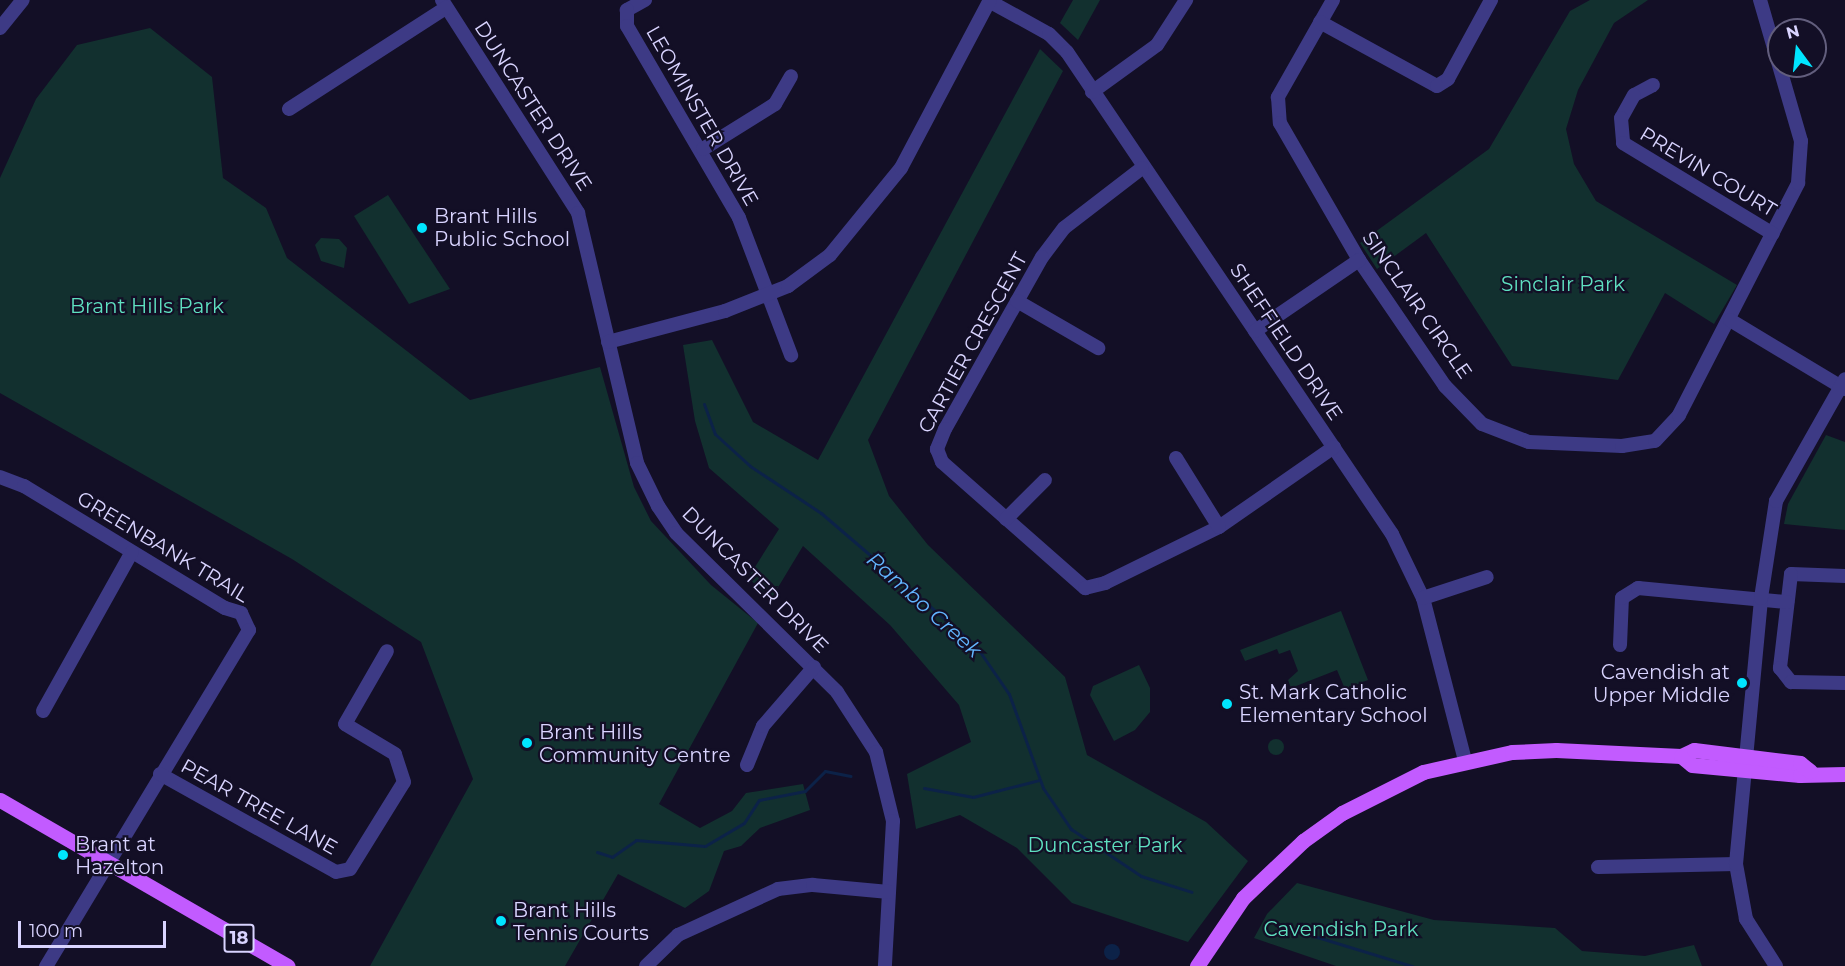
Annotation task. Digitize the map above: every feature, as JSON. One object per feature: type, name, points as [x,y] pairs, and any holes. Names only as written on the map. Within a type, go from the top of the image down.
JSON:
[{"type":"main road","points":[[1197,966],[1244,898],[1303,841],[1380,791],[1465,760],[1556,750],[1681,756],[1694,750],[1746,763],[1800,763],[1810,771],[1845,774]]},
{"type":"main road","name":"18","points":[[0,800],[287,966]]},
{"type":"street","points":[[0,28],[23,0]]},
{"type":"street","name":"LEOMINSTER DRIVE","points":[[645,0],[627,10],[627,26],[703,149],[739,218],[791,355]]},
{"type":"street","points":[[608,342],[768,294],[830,255],[879,200],[990,0]]},
{"type":"street","name":"SHEFFIELD DRIVE","points":[[990,0],[1049,34],[1092,92],[1413,567],[1465,760]]},
{"type":"street","points":[[1092,92],[1157,45],[1186,0]]},
{"type":"street","name":"SINCLAIR CIRCLE","points":[[1333,0],[1278,97],[1280,123],[1359,260],[1445,386],[1482,424],[1529,442],[1622,446],[1655,441],[1679,415],[1773,234],[1803,162],[1760,0]]},
{"type":"street","points":[[1320,22],[1437,86],[1448,79],[1491,0]]},
{"type":"street","points":[[289,109],[444,4]]},
{"type":"street","name":"DUNCASTER DRIVE","points":[[444,4],[578,213],[637,463],[658,506],[676,533],[814,667],[862,725],[886,781],[893,821],[885,966]]},
{"type":"street","points":[[703,149],[775,104],[791,76]]},
{"type":"street","name":"PREVIN COURT","points":[[1653,85],[1634,95],[1621,118],[1623,142],[1773,234]]},
{"type":"street","name":"CARTIER CRESCENT","points":[[1142,168],[1064,228],[1017,301],[936,449],[942,462],[1085,588],[1105,583],[1219,527],[1334,447]]},
{"type":"street","points":[[1255,331],[1359,260]]},
{"type":"street","points":[[1017,301],[1098,348]]},
{"type":"street","points":[[1730,320],[1844,385],[1776,501],[1761,598],[1736,864],[1746,918],[1776,966]]},
{"type":"street","points":[[1176,458],[1219,527]]},
{"type":"street","name":"GREENBANK TRAIL","points":[[0,477],[24,486],[132,552],[241,613],[249,630],[46,966]]},
{"type":"street","points":[[1006,519],[1045,480]]},
{"type":"street","points":[[43,711],[132,552]]},
{"type":"street","points":[[1845,576],[1791,574],[1787,602],[1783,677],[1791,682],[1845,683]]},
{"type":"street","points":[[1423,598],[1487,577]]},
{"type":"street","points":[[1620,645],[1622,598],[1638,588],[1787,602]]},
{"type":"street","name":"PEAR TREE LANE","points":[[160,774],[336,872],[350,869],[404,782],[395,754],[345,724],[387,651]]},
{"type":"street","points":[[747,765],[764,726],[814,667]]},
{"type":"street","points":[[1598,867],[1736,864]]},
{"type":"street","points":[[646,966],[678,935],[778,890],[813,885],[889,892]]},
{"type":"green space","points":[[1073,0],[1100,0],[1078,40],[1060,23]]},
{"type":"green space","name":"Sinclair Park","points":[[1590,0],[1648,0],[1614,23],[1578,90],[1566,129],[1574,164],[1596,201],[1737,285],[1714,324],[1665,293],[1618,380],[1512,366],[1426,233],[1377,269],[1360,243],[1489,149],[1570,11]]},
{"type":"green space","name":"Brant Hills Park","points":[[150,28],[212,77],[223,178],[266,208],[287,258],[470,400],[600,367],[634,487],[651,521],[711,585],[758,623],[659,804],[700,828],[732,811],[746,793],[803,784],[810,810],[760,828],[741,846],[724,851],[709,891],[685,908],[618,874],[565,966],[370,966],[473,779],[421,642],[292,559],[0,393],[0,178],[36,99],[77,45]]},
{"type":"green space","name":"Duncaster Park","points":[[1040,49],[1063,71],[868,440],[889,496],[928,545],[1065,677],[1087,755],[1206,822],[1248,861],[1188,942],[1072,903],[1017,848],[960,815],[916,829],[907,774],[971,742],[959,705],[890,625],[803,546],[771,599],[748,578],[779,529],[709,468],[695,421],[683,345],[712,340],[753,422],[818,460]]},
{"type":"green space","points":[[388,195],[450,289],[409,304],[354,216]]},
{"type":"green space","points":[[321,238],[339,239],[347,248],[344,268],[321,261],[315,245]]},
{"type":"green space","points":[[1826,435],[1845,442],[1845,530],[1784,524],[1788,504]]},
{"type":"green space","points":[[1341,611],[1368,680],[1345,689],[1337,670],[1291,688],[1288,680],[1298,671],[1290,650],[1279,654],[1277,649],[1245,661],[1240,650]]},
{"type":"green space","points":[[1139,665],[1150,688],[1150,712],[1135,730],[1114,741],[1090,695],[1093,686]]},
{"type":"green space","points":[[1276,739],[1284,747],[1276,755],[1268,747]]},
{"type":"green space","name":"Cavendish Park","points":[[1297,883],[1434,920],[1555,928],[1582,951],[1645,956],[1694,945],[1702,966],[1336,966],[1254,938],[1267,914]]},
{"type":"water","points":[[1112,944],[1118,946],[1120,952],[1118,958],[1112,960],[1106,958],[1104,952],[1106,946]]},
{"type":"waterway","name":"Rambo Creek","points":[[704,404],[715,434],[750,466],[821,513],[976,646],[1009,694],[1043,788],[1071,829],[1141,876],[1192,892]]},
{"type":"waterway","points":[[597,852],[612,857],[636,840],[705,846],[744,823],[759,800],[805,791],[825,771],[851,776]]},
{"type":"waterway","points":[[924,788],[973,797],[1039,780]]},
{"type":"waterway","name":"Rambo Creek","points":[[1291,929],[1412,966]]},
{"type":"place","name":"Brant Hills Public School","points":[[422,228]]},
{"type":"place","name":"Cavendish at Upper Middle","points":[[1742,683]]},
{"type":"place","name":"St. Mark Catholic Elementary School","points":[[1227,704]]},
{"type":"place","name":"Brant Hills Community Centre","points":[[527,743]]},
{"type":"place","name":"Brant at Hazelton","points":[[63,855]]},
{"type":"place","name":"Brant Hills Tennis Courts","points":[[501,921]]}]
